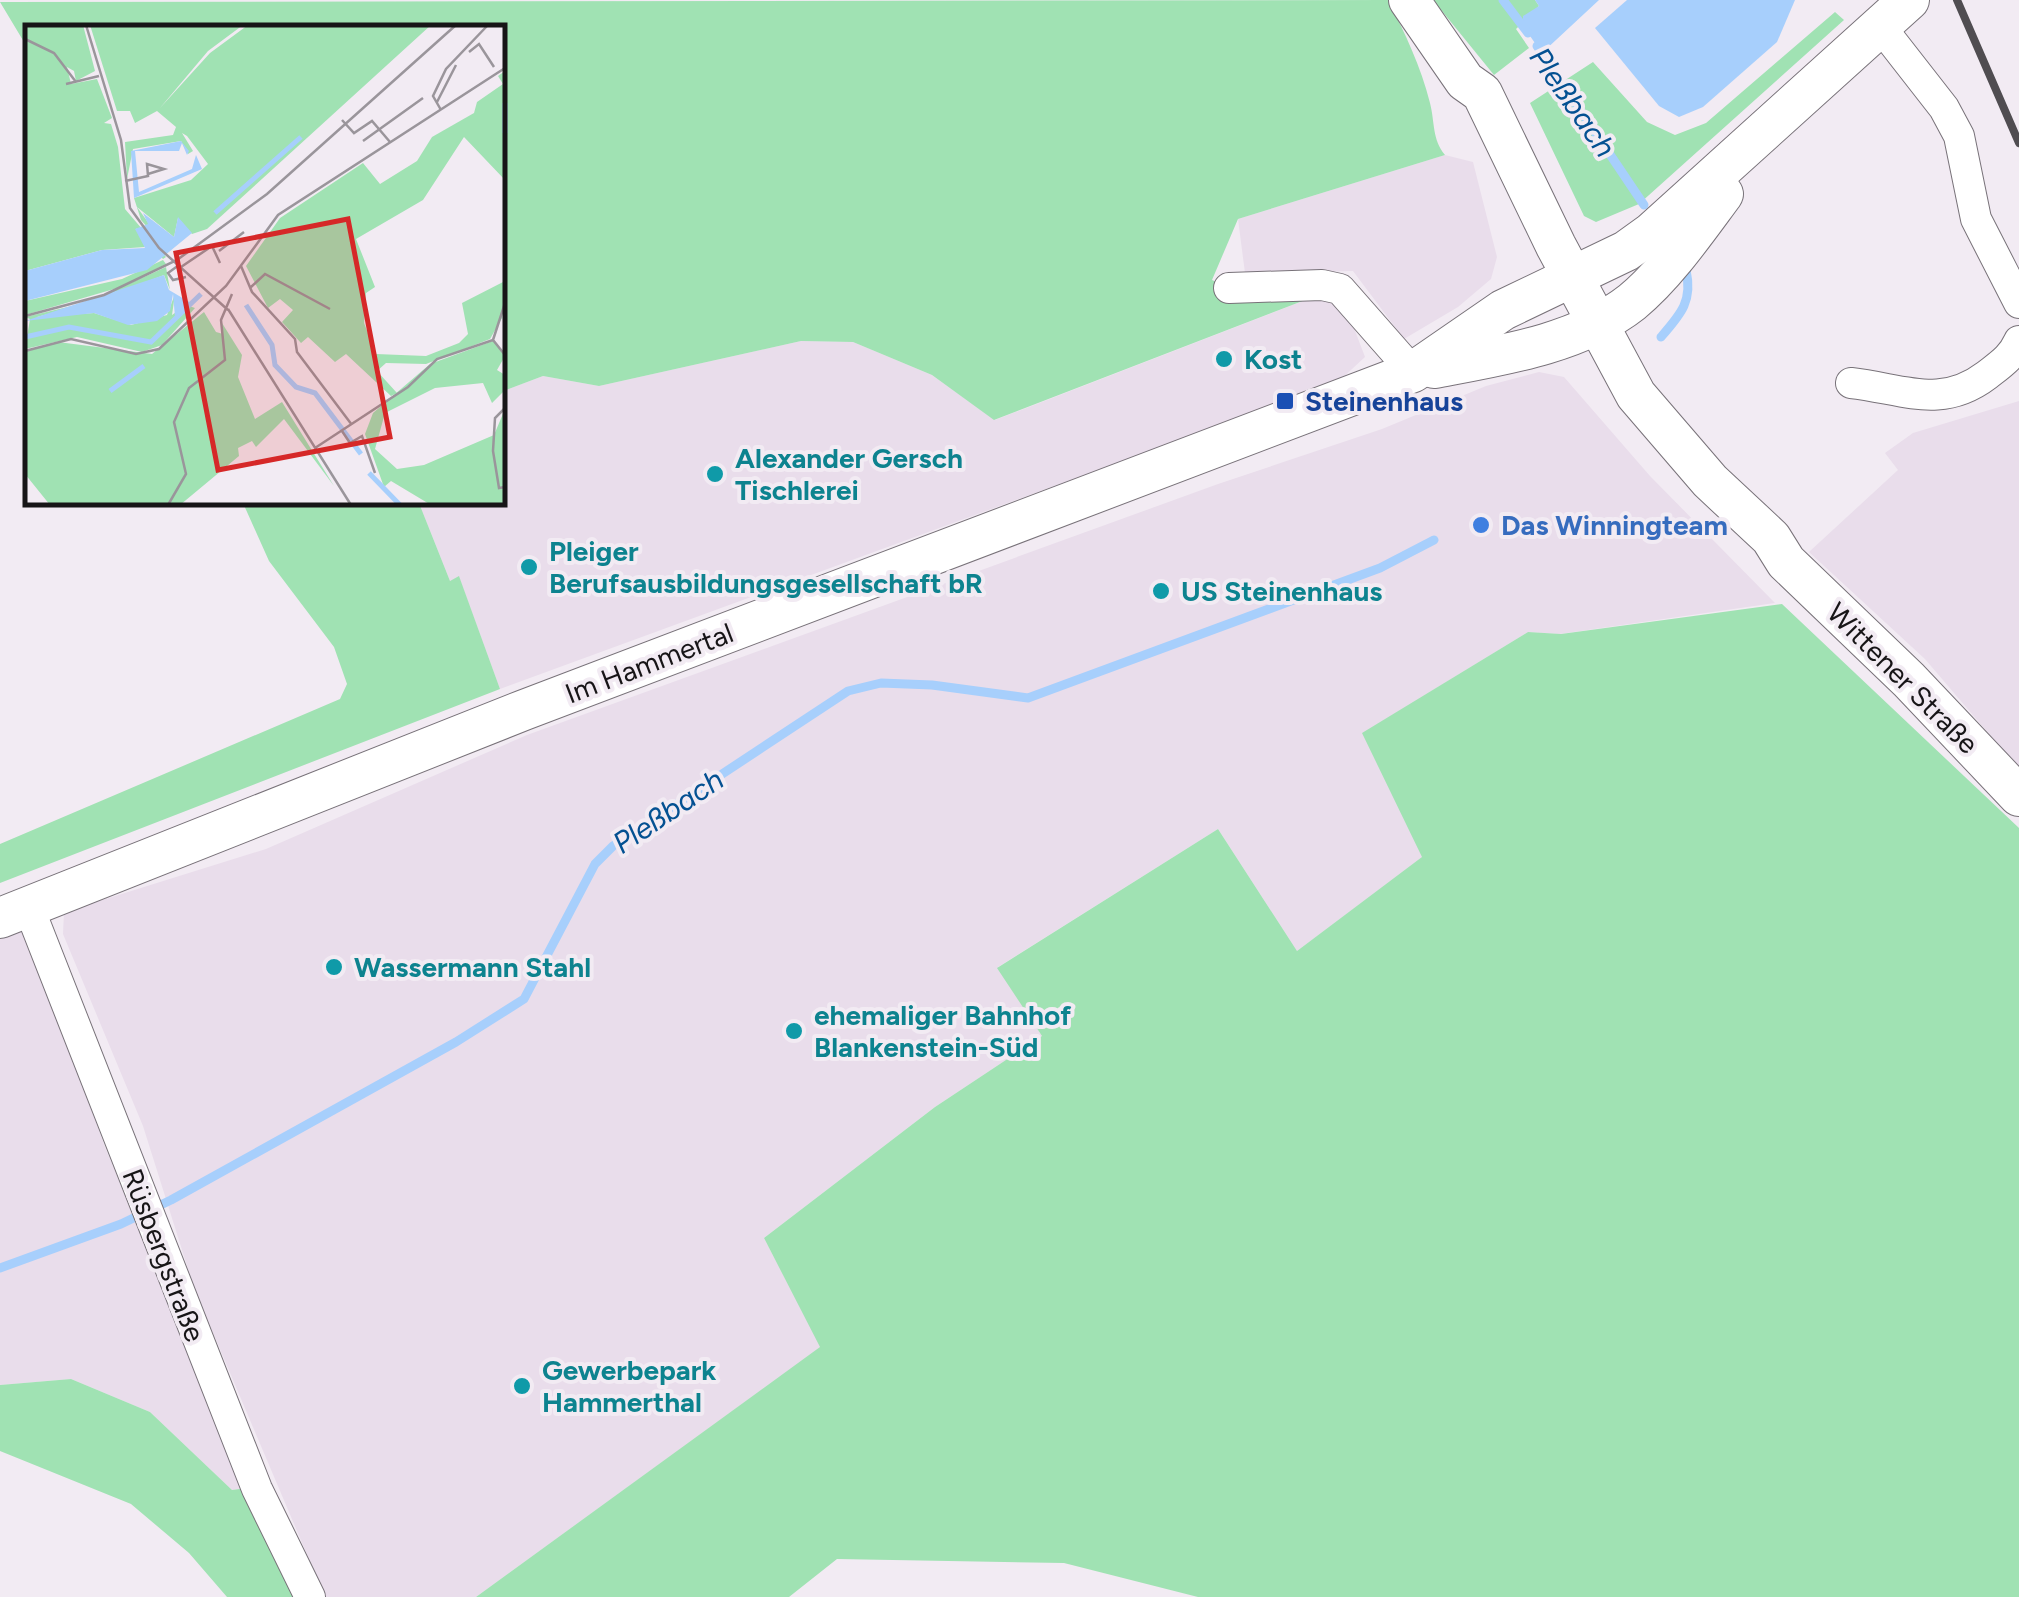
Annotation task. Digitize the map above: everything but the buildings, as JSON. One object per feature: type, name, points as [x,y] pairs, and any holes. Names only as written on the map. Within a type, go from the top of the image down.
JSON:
[{"type":"main road","name":"Wittener Straße","points":[[1409,0],[1465,81],[1482,92],[1560,281],[1587,328],[1636,395],[1710,482],[1771,538],[1786,562],[1908,680],[2019,796]]},
{"type":"main road","points":[[1768,130],[1894,13]]},
{"type":"main road","name":"Im Hammertal","points":[[1413,372],[1502,310],[1626,251],[1652,233],[1768,130]]},
{"type":"main road","name":"Im Hammertal","points":[[14,913],[524,710],[1413,372],[1493,357],[1587,328],[1633,301],[1768,130]]},
{"type":"street","points":[[1894,13],[1959,136],[1976,220],[2019,304]]},
{"type":"street","points":[[1229,288],[1322,285],[1340,289],[1413,372]]},
{"type":"street","points":[[1851,384],[1942,397],[1964,392],[2013,355],[2019,341]]},
{"type":"street","name":"Rüsbergstraße","points":[[14,913],[141,1192],[257,1488],[310,1597]]},
{"type":"shaded area","name":"Steinenhaus","points":[[1445,155],[1473,162],[1497,257],[1491,279],[1458,307],[1404,339],[1353,271],[1245,273],[1238,219]]},
{"type":"shaded area","points":[[1326,292],[1349,315],[1365,357],[1338,382],[500,689],[459,577],[450,581],[420,505],[505,505],[505,390],[543,376],[599,386],[801,341],[853,342],[932,375],[995,420]]},
{"type":"shaded area","points":[[1539,372],[1564,377],[1650,476],[1775,603],[1560,634],[1528,632],[1363,733],[1423,857],[1297,951],[1218,829],[998,967],[1042,1036],[935,1107],[764,1238],[821,1347],[476,1597],[325,1597],[194,1288],[143,1126],[63,934],[64,912],[266,849],[527,735],[1218,484],[1382,429],[1486,386]]},
{"type":"shaded area","points":[[2019,401],[2019,769],[1925,659],[1809,552],[1898,470],[1885,453],[1913,433]]},
{"type":"shaded area","points":[[24,926],[105,1147],[247,1488],[232,1490],[150,1412],[71,1379],[0,1385],[0,933]]},
{"type":"green space","points":[[1388,0],[1417,63],[1436,137],[1445,155],[1238,219],[1212,280],[1237,291],[1313,297],[994,420],[932,375],[853,342],[801,341],[599,386],[543,376],[505,390],[505,25],[25,25],[25,44],[0,2]]},
{"type":"green space","points":[[1433,0],[1535,0],[1539,6],[1516,29],[1529,48],[1494,75]]},
{"type":"green space","points":[[1835,12],[1844,20],[1639,204],[1596,222],[1584,216],[1530,103],[1593,62],[1647,122],[1675,135],[1706,123]]},
{"type":"green space","points":[[244,505],[420,505],[450,581],[459,576],[500,689],[0,883],[0,844],[340,699],[347,684],[334,647],[269,561]]},
{"type":"green space","points":[[1782,604],[2019,828],[2019,1597],[1198,1597],[1064,1563],[837,1559],[789,1597],[476,1597],[820,1347],[764,1238],[935,1107],[1042,1036],[997,968],[1218,829],[1297,951],[1422,857],[1362,733],[1528,632],[1561,634]]},
{"type":"green space","points":[[71,1379],[150,1412],[232,1490],[247,1488],[296,1597],[227,1597],[189,1553],[131,1504],[0,1451],[0,1385]]},
{"type":"water","points":[[1535,0],[1599,0],[1542,53],[1523,26],[1523,16],[1539,6]]},
{"type":"water","points":[[1627,0],[1795,0],[1777,42],[1703,107],[1679,117],[1659,106],[1595,28]]},
{"type":"waterway","name":"Pleßbach","points":[[1503,0],[1528,33]]},
{"type":"waterway","name":"Pleßbach","points":[[1537,46],[1644,205]]},
{"type":"waterway","name":"Pleßbach","points":[[1661,337],[1684,306],[1688,290],[1686,270]]},
{"type":"waterway","name":"Pleßbach","points":[[0,1268],[121,1224],[171,1200],[456,1042],[524,999],[595,864],[613,846],[848,691],[881,683],[932,685],[1028,698],[1380,568],[1434,540]]},
{"type":"railway","points":[[1957,0],[2019,143]]},
{"type":"place","name":"Kost","points":[[1224,359]]},
{"type":"place","name":"Steinenhaus","points":[[1285,401]]},
{"type":"place","name":"Alexander Gersch Tischlerei","points":[[715,474]]},
{"type":"place","name":"Das Winningteam","points":[[1481,525]]},
{"type":"place","name":"Pleiger Berufsausbildungsgesellschaft bR","points":[[529,567]]},
{"type":"place","name":"US Steinenhaus","points":[[1161,591]]},
{"type":"place","name":"Wassermann Stahl","points":[[334,967]]},
{"type":"place","name":"ehemaliger Bahnhof Blankenstein-Süd","points":[[794,1031]]},
{"type":"place","name":"Gewerbepark Hammerthal","points":[[522,1386]]}]
